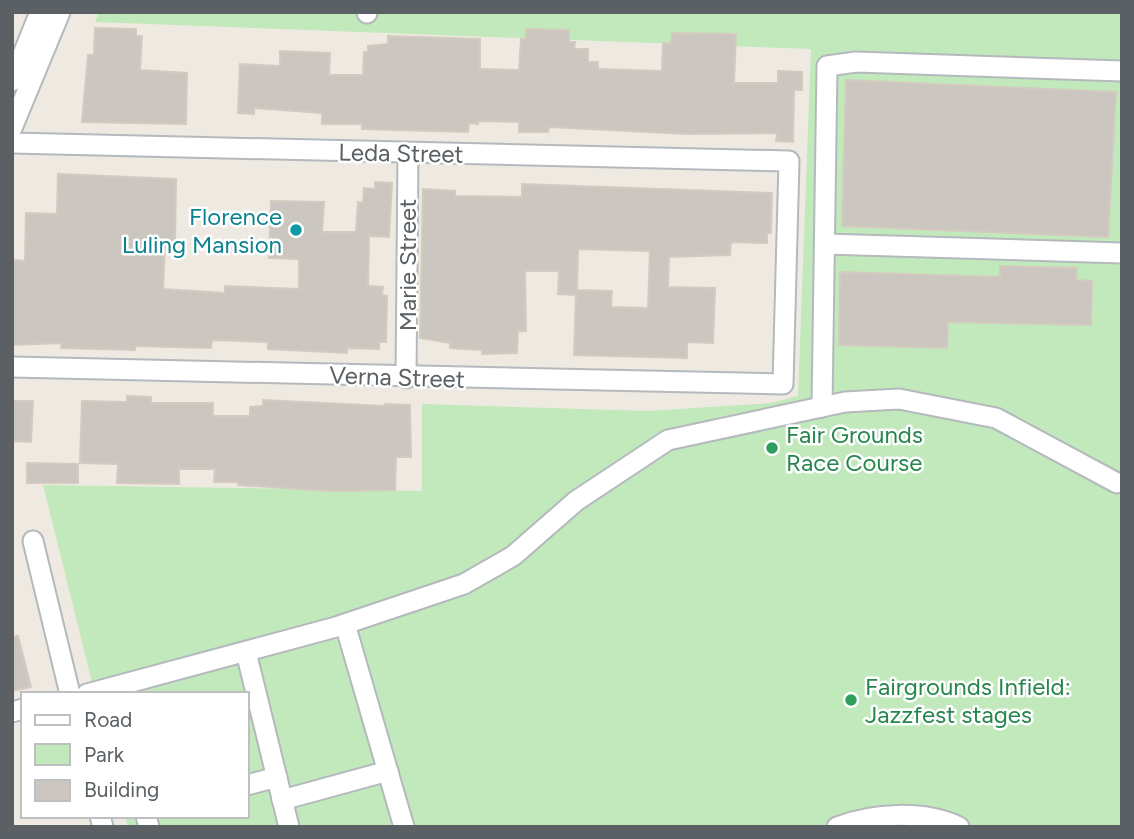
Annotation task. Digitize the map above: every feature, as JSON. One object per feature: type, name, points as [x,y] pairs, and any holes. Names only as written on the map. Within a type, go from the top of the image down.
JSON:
[{"type":"street","points":[[12,128],[20,70],[40,12]]},
{"type":"street","points":[[20,70],[60,12]]},
{"type":"street","points":[[822,407],[827,66],[856,62],[1122,71]]},
{"type":"street","name":"Leda Street","points":[[12,143],[789,161],[783,384]]},
{"type":"street","name":"Marie Street","points":[[406,378],[408,153]]},
{"type":"street","points":[[825,244],[1122,253]]},
{"type":"street","name":"Verna Street","points":[[12,367],[406,378],[783,384]]},
{"type":"street","points":[[95,692],[345,624],[464,584],[513,556],[576,501],[668,440],[845,402],[899,399],[996,418],[1116,483]]},
{"type":"street","points":[[33,541],[70,692]]},
{"type":"street","points":[[345,624],[388,771],[398,825]]},
{"type":"street","points":[[246,652],[253,707],[277,777],[289,827]]},
{"type":"street","points":[[282,800],[388,771]]},
{"type":"street","points":[[248,785],[277,777]]},
{"type":"street","points":[[837,827],[884,816],[946,820],[960,827]]},
{"type":"green space","name":"Fair Grounds Race Course","points":[[99,12],[1122,12],[1122,827],[128,827],[126,818],[248,818],[248,692],[95,692],[43,485],[422,491],[422,404],[648,411],[771,403],[798,396],[811,49],[95,22]]},
{"type":"building","points":[[95,28],[136,29],[136,36],[142,36],[140,70],[187,73],[186,124],[82,122],[88,55],[94,55]]},
{"type":"building","points":[[526,29],[569,30],[569,42],[575,42],[574,49],[588,49],[588,62],[598,62],[598,69],[662,71],[663,43],[671,44],[672,33],[736,34],[734,83],[778,83],[778,71],[802,72],[802,90],[794,90],[793,142],[776,141],[777,133],[688,134],[549,127],[548,132],[519,132],[519,122],[478,121],[478,124],[469,123],[468,132],[362,129],[362,124],[322,124],[322,113],[254,108],[254,114],[238,113],[240,64],[280,66],[280,51],[330,53],[329,75],[363,75],[364,52],[368,52],[368,46],[388,44],[388,36],[480,39],[480,69],[519,70],[521,39],[526,39]]},
{"type":"building","points":[[846,80],[1116,92],[1108,237],[842,226]]},
{"type":"building","points":[[58,174],[176,179],[175,244],[165,244],[163,289],[225,293],[225,286],[299,289],[299,259],[269,258],[271,201],[324,202],[322,232],[356,232],[358,202],[363,203],[364,188],[375,189],[375,182],[392,183],[389,237],[369,236],[368,286],[383,287],[382,295],[387,296],[386,342],[379,342],[379,349],[347,348],[347,353],[268,349],[268,342],[212,340],[211,348],[135,346],[135,350],[61,348],[62,343],[12,345],[12,260],[25,261],[26,213],[57,214]]},
{"type":"building","points":[[522,184],[772,193],[771,233],[767,233],[767,243],[731,242],[730,255],[669,257],[668,287],[715,288],[713,343],[687,342],[687,358],[574,355],[576,295],[558,294],[559,271],[525,271],[526,331],[518,331],[517,353],[482,354],[482,350],[450,348],[450,343],[420,338],[423,189],[455,191],[455,196],[522,197]],"holes":[[[578,249],[650,251],[648,308],[611,307],[612,291],[577,290]]]},
{"type":"building","points":[[1000,266],[1077,268],[1076,280],[1092,281],[1091,325],[948,322],[947,348],[839,345],[840,272],[1000,277]]},
{"type":"building","points":[[127,396],[151,397],[151,403],[213,403],[213,416],[250,416],[250,407],[263,406],[263,400],[410,405],[411,457],[396,457],[395,490],[332,491],[238,485],[238,482],[214,482],[215,469],[179,469],[179,484],[117,483],[118,464],[80,463],[82,401],[127,402]]},
{"type":"building","points":[[12,401],[33,401],[31,442],[12,441]]},
{"type":"building","points":[[27,463],[78,464],[78,483],[27,483]]},
{"type":"building","points":[[18,636],[31,687],[12,691],[12,637]]},
{"type":"place","name":"Florence Luling Mansion","points":[[296,230]]},
{"type":"place","name":"Fair Grounds Race Course","points":[[772,448]]},
{"type":"place","name":"Fairgrounds Infield: Jazzfest stages","points":[[851,700]]}]
